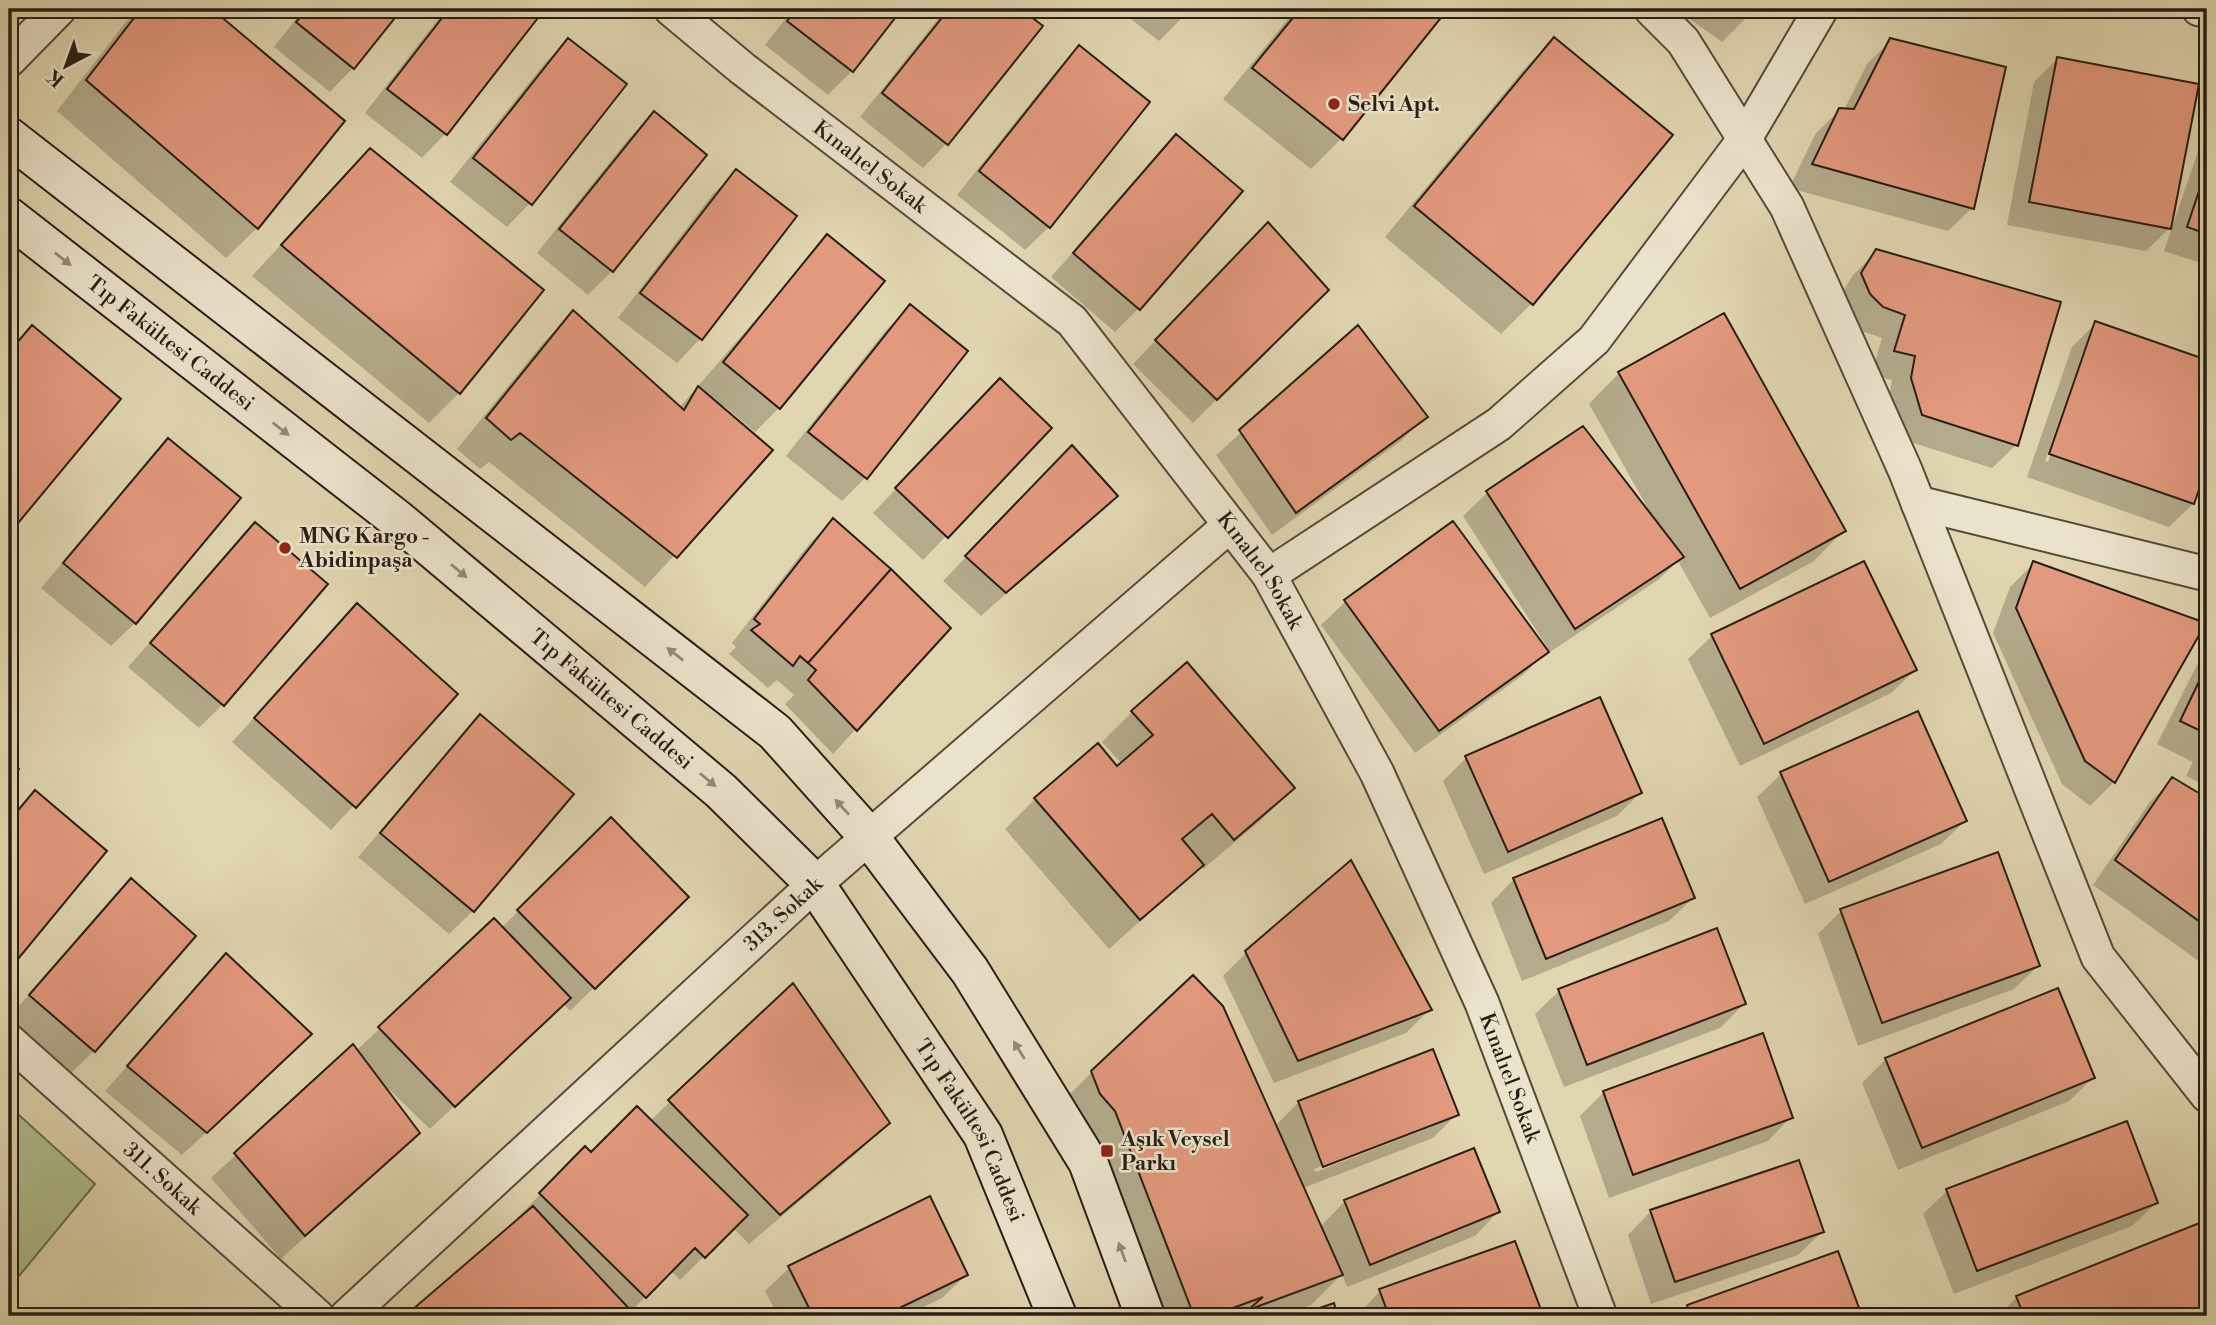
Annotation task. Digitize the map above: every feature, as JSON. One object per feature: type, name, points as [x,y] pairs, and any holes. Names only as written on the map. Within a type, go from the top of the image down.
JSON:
[{"type":"main road","points":[[9,137],[775,732],[869,837],[970,971],[1088,1162],[1145,1316]]},
{"type":"main road","name":"Tıp Fakültesi Caddesi","points":[[9,217],[398,520],[721,791],[815,884],[983,1135],[1057,1316]]},
{"type":"street","points":[[9,60],[59,9]]},
{"type":"street","name":"Kınalıel Sokak","points":[[671,9],[743,69],[1072,321],[1269,575],[1377,773],[1482,1003],[1600,1316]]},
{"type":"street","points":[[1651,9],[1683,41],[1787,207],[1918,503],[2098,957],[2207,1095]]},
{"type":"street","points":[[1269,575],[1499,424],[1594,340],[1744,140],[1821,9]]},
{"type":"street","points":[[2199,9],[2207,10]]},
{"type":"street","points":[[1918,503],[2207,574]]},
{"type":"street","name":"313. Sokak","points":[[347,1316],[815,884],[1230,525]]},
{"type":"street","name":"311. Sokak","points":[[9,1041],[317,1316]]},
{"type":"green space","points":[[9,1106],[95,1184],[9,1288]]},
{"type":"building","points":[[141,9],[212,9],[345,121],[258,229],[86,80]]},
{"type":"building","points":[[307,9],[402,9],[354,69],[296,22]]},
{"type":"building","points":[[449,9],[534,9],[541,14],[447,135],[387,89]]},
{"type":"building","points":[[797,9],[902,9],[853,72],[787,21]]},
{"type":"building","points":[[949,9],[1021,9],[1043,26],[948,145],[882,93]]},
{"type":"building","name":"Selvi Apt.","points":[[1300,9],[1448,9],[1343,140],[1252,68]]},
{"type":"building","points":[[1554,37],[1673,135],[1533,305],[1414,206]]},
{"type":"building","points":[[568,38],[627,84],[532,205],[473,158]]},
{"type":"building","points":[[1890,38],[2006,67],[1974,209],[1812,164],[1839,108],[1854,109]]},
{"type":"building","points":[[1079,45],[1150,102],[1050,228],[979,171]]},
{"type":"building","points":[[2057,57],[2199,84],[2171,229],[2029,202]]},
{"type":"building","points":[[654,111],[707,155],[613,272],[559,229]]},
{"type":"building","points":[[1176,134],[1243,191],[1140,310],[1073,253]]},
{"type":"building","points":[[370,148],[544,290],[460,394],[281,245]]},
{"type":"building","points":[[2207,167],[2207,234],[2187,227]]},
{"type":"building","points":[[736,169],[797,216],[702,340],[640,293]]},
{"type":"building","points":[[1268,222],[1329,290],[1217,400],[1155,340]]},
{"type":"building","points":[[827,234],[885,281],[780,409],[723,362]]},
{"type":"building","points":[[1876,249],[2061,302],[2018,446],[1922,415],[1911,378],[1915,356],[1894,351],[1905,315],[1883,307],[1870,294],[1861,273]]},
{"type":"building","points":[[910,304],[968,351],[867,479],[808,432]]},
{"type":"building","points":[[573,310],[684,410],[698,386],[773,450],[677,558],[520,433],[511,440],[486,418]]},
{"type":"building","points":[[1724,313],[1846,531],[1740,589],[1618,372]]},
{"type":"building","points":[[2095,321],[2207,360],[2207,467],[2194,504],[2049,454]]},
{"type":"building","points":[[32,325],[121,399],[9,534],[9,352]]},
{"type":"building","points":[[1358,325],[1428,417],[1296,513],[1239,430]]},
{"type":"building","points":[[1000,378],[1052,428],[948,538],[895,488]]},
{"type":"building","points":[[1583,426],[1684,557],[1575,629],[1486,491]]},
{"type":"building","points":[[168,438],[241,498],[136,624],[63,563]]},
{"type":"building","points":[[1072,445],[1118,496],[1006,593],[965,556]]},
{"type":"building","points":[[833,518],[891,569],[808,663],[800,656],[793,666],[751,630],[760,624],[754,619]]},
{"type":"building","points":[[1453,521],[1549,652],[1439,731],[1344,600]]},
{"type":"building","points":[[255,522],[328,584],[224,706],[150,643]]},
{"type":"building","points":[[1864,561],[1917,670],[1764,744],[1711,634]]},
{"type":"building","points":[[2033,561],[2206,623],[2115,783],[2085,761],[2016,608]]},
{"type":"building","points":[[891,569],[951,628],[857,731],[808,680],[816,670],[808,663]]},
{"type":"building","points":[[357,603],[458,694],[356,808],[254,718]]},
{"type":"building","points":[[1187,662],[1295,788],[1234,840],[1212,814],[1182,839],[1204,865],[1140,920],[1034,798],[1098,743],[1117,766],[1153,735],[1131,711]]},
{"type":"building","points":[[2207,665],[2207,734],[2180,721]]},
{"type":"building","points":[[1600,697],[1642,793],[1508,852],[1465,756]]},
{"type":"building","points":[[1918,711],[1967,821],[1829,882],[1780,772]]},
{"type":"building","points":[[480,714],[574,794],[474,912],[380,833]]},
{"type":"building","points":[[9,760],[19,769],[9,781]]},
{"type":"building","points":[[2172,777],[2207,798],[2207,927],[2115,860]]},
{"type":"building","points":[[35,790],[107,851],[9,970],[9,821]]},
{"type":"building","points":[[611,817],[689,897],[595,989],[517,910]]},
{"type":"building","points":[[1662,818],[1695,898],[1546,959],[1513,878]]},
{"type":"building","points":[[1998,852],[2040,966],[1882,1023],[1840,909]]},
{"type":"building","points":[[1351,860],[1432,1010],[1298,1061],[1245,951]]},
{"type":"building","points":[[131,878],[196,936],[95,1052],[29,995]]},
{"type":"building","points":[[494,918],[571,998],[455,1107],[378,1027]]},
{"type":"building","points":[[1717,928],[1746,1004],[1587,1065],[1558,989]]},
{"type":"building","points":[[226,953],[312,1034],[207,1133],[127,1066]]},
{"type":"building","points":[[1193,975],[1223,1006],[1343,1275],[1248,1310],[1263,1297],[1211,1316],[1194,1316],[1115,1111],[1100,1094],[1091,1071]]},
{"type":"building","points":[[793,983],[890,1123],[780,1215],[668,1100]]},
{"type":"building","points":[[2058,988],[2095,1078],[1922,1148],[1885,1058]]},
{"type":"building","points":[[1763,1033],[1793,1118],[1633,1175],[1603,1091]]},
{"type":"building","points":[[353,1044],[420,1133],[305,1236],[234,1153]]},
{"type":"building","points":[[1433,1049],[1459,1115],[1323,1167],[1298,1101]]},
{"type":"building","points":[[637,1106],[748,1215],[705,1258],[695,1248],[646,1298],[539,1193],[585,1146],[591,1152]]},
{"type":"building","points":[[2127,1121],[2158,1203],[1977,1271],[1946,1189]]},
{"type":"building","points":[[1474,1148],[1500,1212],[1370,1265],[1344,1200]]},
{"type":"building","points":[[1799,1160],[1824,1232],[1675,1282],[1650,1210]]},
{"type":"building","points":[[930,1196],[968,1275],[883,1316],[813,1316],[788,1266]]},
{"type":"building","points":[[533,1206],[636,1316],[405,1316]]},
{"type":"building","points":[[2207,1220],[2207,1316],[2024,1316],[2016,1296]]},
{"type":"building","points":[[1515,1241],[1543,1315],[1389,1316],[1379,1289]]},
{"type":"building","points":[[1838,1251],[1862,1316],[1691,1316],[1687,1305]]},
{"type":"building","points":[[1334,1303],[1338,1316],[1296,1316]]},
{"type":"place","name":"Selvi Apt.","points":[[1334,104]]},
{"type":"place","name":"MNG Kargo - Abidinpaşa","points":[[285,548]]},
{"type":"place","name":"Aşık Veysel Parkı","points":[[1107,1151]]}]
